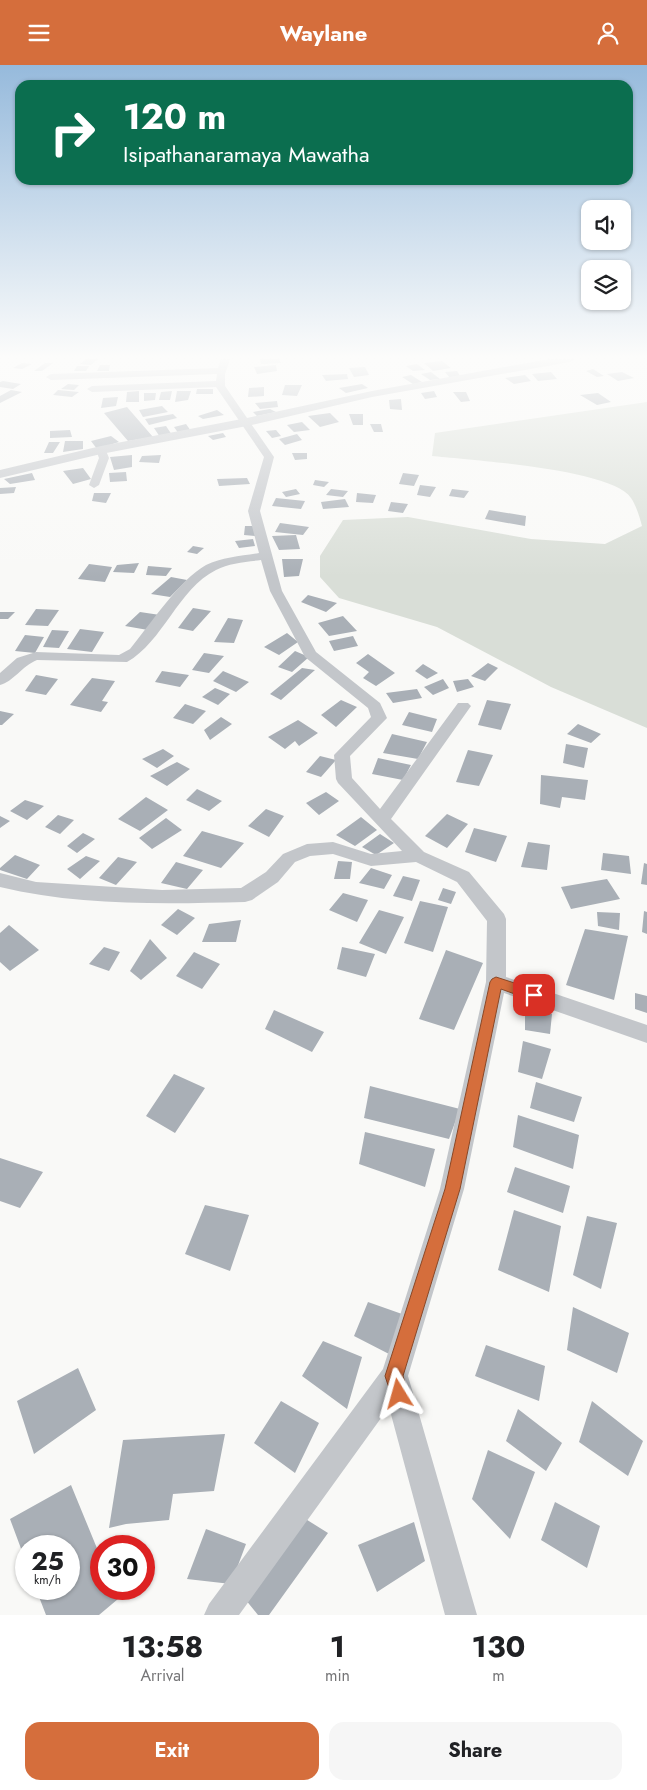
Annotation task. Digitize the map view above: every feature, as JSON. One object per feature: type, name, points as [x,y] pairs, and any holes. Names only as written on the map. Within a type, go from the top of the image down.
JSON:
[{"type":"street","points":[[0,474],[100,450],[198,431]]},
{"type":"street","points":[[220,1615],[394,1376],[452,1189],[496,982],[497,919],[463,877],[418,856],[380,820],[344,779],[342,755],[379,718],[375,706],[310,654],[276,591],[254,511],[269,457],[253,431]]},
{"type":"street","points":[[94,485],[104,458],[100,450]]},
{"type":"street","points":[[0,681],[22,661],[36,656],[122,659],[135,652],[186,588],[210,569],[224,563],[266,555]]},
{"type":"street","points":[[380,820],[463,706]]},
{"type":"street","points":[[0,879],[46,890],[162,897],[245,895],[272,877],[289,858],[307,849],[333,848],[372,859],[418,856]]},
{"type":"street","points":[[496,982],[647,1034]]},
{"type":"street","points":[[394,1376],[461,1615]]},
{"type":"shaded area","points":[[446,431],[647,431],[647,728],[551,687],[437,627],[339,598],[320,577],[320,556],[343,520],[408,517],[531,539],[605,544],[642,526],[631,498],[619,488],[569,473],[506,463],[432,456],[435,433]]},
{"type":"building","points":[[50,431],[70,431],[72,437],[50,438]]},
{"type":"building","points":[[120,431],[148,431],[153,437],[128,441]]},
{"type":"building","points":[[156,431],[170,431],[172,435],[160,437]]},
{"type":"building","points":[[177,431],[190,431],[179,434]]},
{"type":"building","points":[[266,431],[277,431],[281,436],[272,438]]},
{"type":"building","points":[[223,433],[226,437],[213,440],[208,436]]},
{"type":"building","points":[[297,434],[302,440],[285,445],[279,439]]},
{"type":"building","points":[[111,436],[119,442],[97,449],[91,441]]},
{"type":"building","points":[[65,441],[83,441],[83,449],[63,452]]},
{"type":"building","points":[[49,442],[60,442],[53,453],[44,453]]},
{"type":"building","points":[[292,453],[307,453],[307,459],[295,460]]},
{"type":"building","points":[[132,455],[132,467],[114,470],[110,457]]},
{"type":"building","points":[[161,455],[159,463],[139,462],[142,456]]},
{"type":"building","points":[[83,468],[91,479],[73,484],[63,471]]},
{"type":"building","points":[[126,472],[127,481],[110,482],[109,473]]},
{"type":"building","points":[[32,473],[35,480],[10,484],[4,479]]},
{"type":"building","points":[[403,473],[419,475],[414,486],[399,484]]},
{"type":"building","points":[[247,478],[250,484],[219,486],[217,479]]},
{"type":"building","points":[[315,480],[329,482],[324,487],[313,485]]},
{"type":"building","points":[[420,485],[436,487],[430,497],[417,495]]},
{"type":"building","points":[[16,487],[14,493],[0,494],[0,488]]},
{"type":"building","points":[[296,489],[300,494],[286,497],[282,492]]},
{"type":"building","points":[[331,489],[348,491],[343,497],[326,495]]},
{"type":"building","points":[[452,489],[469,491],[464,498],[449,496]]},
{"type":"building","points":[[94,493],[111,493],[106,503],[92,501]]},
{"type":"building","points":[[357,493],[376,495],[373,503],[356,502]]},
{"type":"building","points":[[276,498],[305,501],[301,509],[272,506]]},
{"type":"building","points":[[345,499],[349,507],[323,509],[321,502]]},
{"type":"building","points":[[391,502],[408,504],[403,513],[388,511]]},
{"type":"building","points":[[489,510],[526,516],[525,526],[485,519]]},
{"type":"building","points":[[280,523],[309,527],[303,535],[275,532]]},
{"type":"building","points":[[245,526],[255,526],[255,536],[244,535]]},
{"type":"building","points":[[296,535],[300,549],[279,550],[272,536]]},
{"type":"building","points":[[253,539],[255,546],[239,548],[235,541]]},
{"type":"building","points":[[193,546],[204,548],[197,554],[187,552]]},
{"type":"building","points":[[282,559],[303,559],[299,576],[284,577]]},
{"type":"building","points":[[139,563],[134,573],[113,572],[117,565]]},
{"type":"building","points":[[89,564],[112,567],[105,582],[78,579]]},
{"type":"building","points":[[148,566],[172,568],[166,576],[146,575]]},
{"type":"building","points":[[171,577],[187,580],[170,597],[151,594]]},
{"type":"building","points":[[308,595],[337,603],[326,612],[301,602]]},
{"type":"building","points":[[193,608],[211,611],[193,631],[178,628]]},
{"type":"building","points":[[36,609],[59,610],[48,626],[25,625]]},
{"type":"building","points":[[0,612],[15,612],[8,619],[0,619]]},
{"type":"building","points":[[140,612],[160,615],[148,630],[125,626]]},
{"type":"building","points":[[343,616],[357,631],[329,636],[318,623]]},
{"type":"building","points":[[228,618],[243,620],[234,643],[214,642]]},
{"type":"building","points":[[80,629],[104,632],[92,652],[67,649]]},
{"type":"building","points":[[52,630],[69,631],[59,648],[43,647]]},
{"type":"building","points":[[287,633],[298,642],[279,655],[264,647]]},
{"type":"building","points":[[25,635],[44,637],[35,653],[15,651]]},
{"type":"building","points":[[353,636],[358,646],[334,651],[329,641]]},
{"type":"building","points":[[295,651],[309,657],[292,672],[278,667]]},
{"type":"building","points":[[204,653],[224,656],[209,673],[192,670]]},
{"type":"building","points":[[368,654],[395,673],[376,686],[363,678],[369,672],[356,663]]},
{"type":"building","points":[[488,663],[498,668],[485,681],[471,676]]},
{"type":"building","points":[[423,664],[438,673],[427,679],[415,671]]},
{"type":"building","points":[[302,668],[315,670],[281,700],[270,694]]},
{"type":"building","points":[[162,671],[189,675],[180,687],[155,682]]},
{"type":"building","points":[[223,671],[249,682],[236,692],[213,681]]},
{"type":"building","points":[[36,675],[58,679],[46,695],[25,691]]},
{"type":"building","points":[[92,678],[115,681],[102,701],[108,702],[101,712],[70,705]]},
{"type":"building","points":[[443,679],[449,688],[433,695],[424,687]]},
{"type":"building","points":[[468,679],[474,687],[457,692],[453,681]]},
{"type":"building","points":[[215,688],[230,694],[218,705],[202,697]]},
{"type":"building","points":[[417,689],[422,698],[393,703],[386,693]]},
{"type":"building","points":[[341,700],[357,707],[336,727],[321,715]]},
{"type":"building","points":[[487,700],[511,704],[501,730],[478,725]]},
{"type":"building","points":[[185,704],[206,711],[193,724],[173,718]]},
{"type":"building","points":[[0,711],[14,714],[0,725]]},
{"type":"building","points":[[409,712],[437,719],[432,732],[402,725]]},
{"type":"building","points":[[221,717],[232,724],[210,740],[204,730]]},
{"type":"building","points":[[298,720],[318,733],[299,746],[295,741],[285,749],[268,737]]},
{"type":"building","points":[[578,724],[601,734],[591,743],[567,734]]},
{"type":"building","points":[[392,734],[427,742],[418,759],[383,753]]},
{"type":"building","points":[[566,744],[588,748],[584,768],[563,763]]},
{"type":"building","points":[[163,749],[174,756],[157,768],[142,759]]},
{"type":"building","points":[[468,750],[493,755],[479,786],[456,782]]},
{"type":"building","points":[[320,756],[336,760],[321,777],[306,772]]},
{"type":"building","points":[[378,758],[411,765],[403,780],[372,774]]},
{"type":"building","points":[[177,762],[190,769],[167,786],[150,776]]},
{"type":"building","points":[[541,775],[588,780],[585,800],[562,797],[560,808],[540,804]]},
{"type":"building","points":[[197,789],[222,801],[209,811],[186,800]]},
{"type":"building","points":[[326,792],[339,801],[319,815],[306,803]]},
{"type":"building","points":[[146,797],[168,810],[140,831],[118,819]]},
{"type":"building","points":[[25,800],[44,806],[27,820],[10,811]]},
{"type":"building","points":[[266,809],[284,816],[269,837],[248,826]]},
{"type":"building","points":[[447,814],[468,824],[447,848],[425,836]]},
{"type":"building","points":[[58,815],[74,820],[60,834],[45,827]]},
{"type":"building","points":[[0,816],[10,821],[0,828]]},
{"type":"building","points":[[361,817],[377,830],[355,846],[336,835]]},
{"type":"building","points":[[166,818],[182,830],[152,849],[139,838]]},
{"type":"building","points":[[474,828],[507,836],[496,862],[465,852]]},
{"type":"building","points":[[202,831],[244,843],[221,868],[183,856]]},
{"type":"building","points":[[83,833],[95,839],[77,853],[67,846]]},
{"type":"building","points":[[380,834],[394,843],[376,855],[362,847]]},
{"type":"building","points":[[528,842],[550,845],[547,870],[521,867]]},
{"type":"building","points":[[603,853],[629,856],[631,874],[601,870]]},
{"type":"building","points":[[15,855],[40,865],[27,879],[0,870]]},
{"type":"building","points":[[86,856],[100,861],[80,879],[67,869]]},
{"type":"building","points":[[118,857],[137,862],[116,885],[99,878]]},
{"type":"building","points":[[338,861],[352,862],[350,879],[334,879]]},
{"type":"building","points":[[176,862],[203,870],[187,889],[161,883]]},
{"type":"building","points":[[644,863],[647,864],[647,885],[641,884]]},
{"type":"building","points":[[371,868],[392,875],[384,889],[359,883]]},
{"type":"building","points":[[403,876],[420,880],[412,901],[393,896]]},
{"type":"building","points":[[607,879],[620,899],[571,909],[561,887]]},
{"type":"building","points":[[443,888],[456,892],[451,904],[438,900]]},
{"type":"building","points":[[343,893],[368,900],[357,922],[329,910]]},
{"type":"building","points":[[420,901],[448,907],[433,952],[404,943]]},
{"type":"building","points":[[178,909],[195,918],[177,935],[161,925]]},
{"type":"building","points":[[379,910],[404,917],[386,954],[359,943]]},
{"type":"building","points":[[644,911],[647,912],[647,934],[642,932]]},
{"type":"building","points":[[597,912],[620,913],[619,930],[598,926]]},
{"type":"building","points":[[241,920],[236,942],[202,942],[209,924]]},
{"type":"building","points":[[9,925],[39,950],[10,971],[0,962],[0,933]]},
{"type":"building","points":[[585,929],[628,936],[614,1000],[566,985]]},
{"type":"building","points":[[150,939],[167,958],[141,980],[130,971]]},
{"type":"building","points":[[104,947],[120,952],[109,971],[89,964]]},
{"type":"building","points":[[342,947],[375,954],[366,977],[337,969]]},
{"type":"building","points":[[446,950],[483,963],[454,1030],[419,1019]]},
{"type":"building","points":[[194,952],[220,964],[202,989],[176,976]]},
{"type":"building","points":[[635,993],[647,996],[647,1013],[635,1009]]},
{"type":"building","points":[[274,1010],[324,1032],[312,1052],[265,1029]]},
{"type":"building","points":[[525,1010],[552,1014],[550,1034],[525,1030]]},
{"type":"building","points":[[523,1041],[551,1049],[542,1079],[518,1072]]},
{"type":"building","points":[[174,1074],[205,1088],[175,1133],[146,1116]]},
{"type":"building","points":[[536,1082],[582,1097],[574,1122],[530,1108]]},
{"type":"building","points":[[370,1086],[460,1109],[449,1139],[364,1118]]},
{"type":"building","points":[[518,1115],[579,1135],[573,1169],[513,1147]]},
{"type":"building","points":[[365,1132],[435,1149],[425,1187],[359,1164]]},
{"type":"building","points":[[0,1158],[43,1172],[20,1208],[0,1201]]},
{"type":"building","points":[[515,1167],[570,1186],[563,1213],[507,1192]]},
{"type":"building","points":[[205,1205],[249,1215],[230,1271],[185,1254]]},
{"type":"building","points":[[514,1210],[561,1226],[549,1292],[498,1270]]},
{"type":"building","points":[[587,1216],[617,1223],[601,1289],[573,1275]]},
{"type":"building","points":[[368,1302],[402,1314],[389,1354],[354,1336]]},
{"type":"building","points":[[573,1307],[629,1333],[617,1373],[567,1350]]},
{"type":"building","points":[[323,1341],[362,1357],[347,1409],[302,1376]]},
{"type":"building","points":[[486,1345],[545,1366],[539,1401],[475,1376]]},
{"type":"building","points":[[78,1368],[96,1410],[34,1454],[17,1401]]},
{"type":"building","points":[[281,1401],[319,1423],[295,1473],[254,1443]]},
{"type":"building","points":[[592,1401],[643,1441],[628,1476],[579,1442]]},
{"type":"building","points":[[518,1409],[562,1443],[546,1471],[506,1441]]},
{"type":"building","points":[[225,1434],[214,1491],[173,1494],[169,1520],[126,1524],[109,1528],[123,1440]]},
{"type":"building","points":[[488,1450],[535,1472],[510,1539],[472,1499]]},
{"type":"building","points":[[71,1485],[92,1535],[90,1535],[90,1600],[117,1600],[99,1615],[46,1615],[40,1600],[80,1600],[80,1535],[16,1535],[10,1519]]},
{"type":"building","points":[[555,1502],[600,1526],[587,1568],[541,1540]]},
{"type":"building","points":[[304,1518],[328,1533],[269,1615],[258,1615],[245,1599]]},
{"type":"building","points":[[414,1522],[425,1561],[377,1592],[358,1545]]},
{"type":"building","points":[[206,1529],[246,1544],[231,1584],[187,1579]]},
{"type":"route","points":[[399,1394],[394,1376],[452,1189],[496,982],[534,995]]}]
